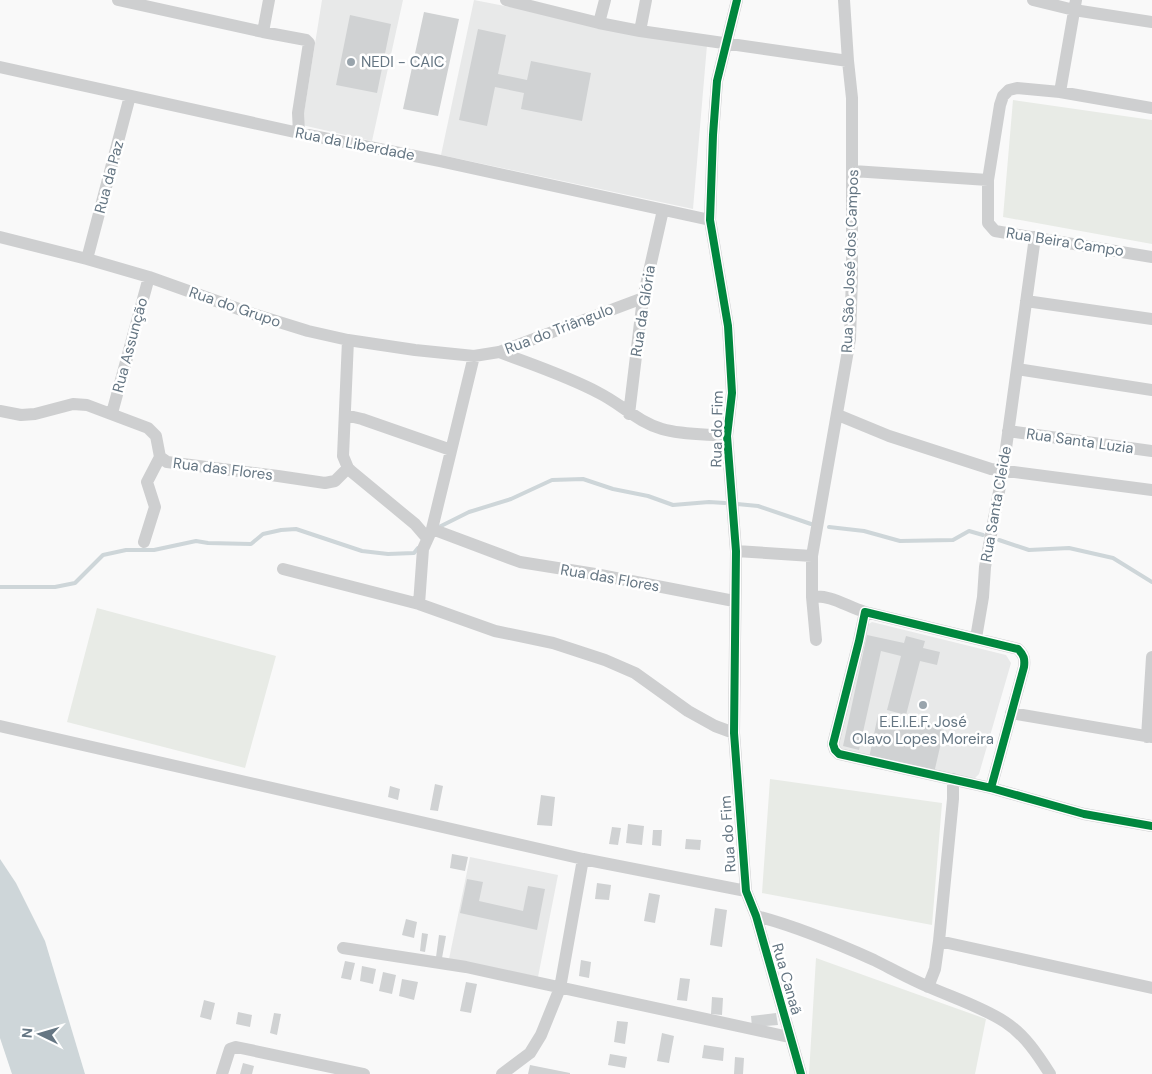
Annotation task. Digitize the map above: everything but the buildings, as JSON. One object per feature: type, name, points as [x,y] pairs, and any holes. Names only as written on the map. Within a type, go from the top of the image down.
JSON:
[{"type":"street","points":[[118,0],[163,4],[263,32],[306,40],[309,43],[298,113],[299,133]]},
{"type":"street","points":[[263,32],[269,0]]},
{"type":"street","points":[[506,0],[533,3],[599,23],[640,31],[848,61]]},
{"type":"street","points":[[599,23],[605,0]]},
{"type":"street","points":[[640,31],[646,0]]},
{"type":"street","name":"Rua do Fim","points":[[737,0],[717,81],[712,144],[710,220],[728,326],[732,393],[727,436],[736,551],[734,733],[746,891]]},
{"type":"street","name":"Rua São José dos Campos","points":[[816,640],[812,597],[812,556],[850,339],[853,171],[852,98],[844,0]]},
{"type":"street","points":[[1033,0],[1075,5],[1152,22]]},
{"type":"street","points":[[1060,92],[1075,5]]},
{"type":"street","name":"Rua da Liberdade","points":[[0,67],[299,133],[440,161],[710,220]]},
{"type":"street","points":[[853,171],[988,180],[1000,105],[1003,96],[1009,90],[1017,88],[1060,92],[1152,108]]},
{"type":"street","name":"Rua da Paz","points":[[87,258],[130,96]]},
{"type":"street","name":"Rua Beira Campo","points":[[988,180],[987,217],[990,227],[995,231],[1152,257]]},
{"type":"street","name":"Rua da Glória","points":[[629,414],[643,298],[663,210]]},
{"type":"street","name":"Rua do Grupo","points":[[0,237],[87,258],[308,331],[348,340],[474,356]]},
{"type":"street","name":"Rua Santa Cleide","points":[[976,638],[983,597],[985,567],[1003,470],[1035,237]]},
{"type":"street","name":"Rua Assunção","points":[[112,413],[149,277]]},
{"type":"street","name":"Rua do Triângulo","points":[[474,356],[499,352],[643,298]]},
{"type":"street","points":[[1026,301],[1152,319]]},
{"type":"street","points":[[348,340],[343,456],[348,468]]},
{"type":"street","points":[[499,352],[576,381],[621,406],[629,414],[663,429],[727,436]]},
{"type":"street","points":[[419,604],[426,532],[451,450],[474,356]]},
{"type":"street","points":[[1017,369],[1152,390]]},
{"type":"street","name":"Rua das Flores","points":[[0,411],[21,415],[35,414],[73,404],[87,405],[148,428],[156,436],[160,457],[167,462],[325,483],[335,481],[348,468],[366,485],[426,532],[520,562],[612,577],[734,601]]},
{"type":"street","points":[[345,415],[362,419],[451,450]]},
{"type":"street","points":[[838,415],[889,436],[991,469],[1152,490]]},
{"type":"street","name":"Rua Santa Luzia","points":[[1008,431],[1152,451]]},
{"type":"street","points":[[144,542],[155,507],[147,482],[160,457]]},
{"type":"street","points":[[736,551],[812,556]]},
{"type":"street","points":[[283,569],[419,604],[495,630],[553,643],[605,660],[635,673],[688,711],[715,726],[734,733]]},
{"type":"street","points":[[812,597],[820,595],[849,604],[865,612],[976,638],[1018,649],[1022,653],[1025,659],[1024,667],[991,788]]},
{"type":"street","points":[[865,612],[833,744],[839,754],[991,788],[1084,814],[1152,826]]},
{"type":"street","points":[[1011,713],[1101,727],[1149,737],[1152,657]]},
{"type":"street","points":[[0,726],[583,859],[746,891]]},
{"type":"street","points":[[928,987],[935,969],[939,941],[953,799],[953,779]]},
{"type":"street","points":[[502,1074],[530,1052],[541,1035],[560,988],[583,859]]},
{"type":"street","name":"Rua Canaã","points":[[746,891],[756,916],[800,1074]]},
{"type":"street","points":[[756,916],[821,938],[928,987],[968,1002],[1005,1022],[1019,1033],[1030,1045],[1050,1074]]},
{"type":"street","points":[[939,941],[1152,988]]},
{"type":"street","points":[[343,948],[466,967],[789,1037]]},
{"type":"street","points":[[222,1074],[230,1049],[236,1047],[364,1074]]},
{"type":"shaded area","name":"NEDI - CAIC","points":[[322,0],[403,0],[372,141],[302,125]]},
{"type":"shaded area","points":[[474,0],[707,45],[693,209],[441,155]]},
{"type":"shaded area","points":[[1013,100],[1152,120],[1152,244],[1003,217]]},
{"type":"shaded area","points":[[97,608],[276,656],[245,768],[67,722]]},
{"type":"shaded area","name":"E.E.I.E.F. José Olavo Lopes Moreira","points":[[872,622],[1006,655],[1011,663],[979,774],[973,780],[840,753],[837,746],[864,627]]},
{"type":"shaded area","points":[[770,779],[942,803],[932,925],[762,893]]},
{"type":"shaded area","points":[[470,857],[558,875],[538,977],[449,959]]},
{"type":"shaded area","points":[[0,859],[16,883],[45,941],[85,1074],[12,1074],[0,1038]]},
{"type":"shaded area","points":[[816,958],[986,1019],[975,1074],[809,1074]]},
{"type":"waterway","points":[[439,527],[469,512],[511,499],[552,480],[583,479],[613,489],[648,496],[673,505],[709,502],[725,503]]},
{"type":"waterway","points":[[737,504],[758,506],[811,524]]},
{"type":"waterway","points":[[829,527],[864,531],[900,541],[953,540],[969,531],[983,535]]},
{"type":"waterway","points":[[0,587],[55,587],[75,583],[103,555],[126,550],[154,550],[196,541],[251,544],[263,534],[281,530],[296,529],[362,551],[388,554],[414,553],[418,548]]},
{"type":"waterway","points":[[999,540],[1029,550],[1069,548],[1113,558],[1152,582]]},
{"type":"cycle path","points":[[737,0],[717,81],[710,220],[728,326],[732,393],[727,436],[736,551],[734,733],[746,891],[756,916],[801,1074]]},
{"type":"cycle path","points":[[991,788],[1024,667],[1022,653],[1018,649],[865,612],[833,744],[839,754],[991,788],[1084,814],[1152,826]]},
{"type":"place","name":"NEDI - CAIC","points":[[351,62]]},
{"type":"place","name":"E.E.I.E.F. José Olavo Lopes Moreira","points":[[923,705]]}]
